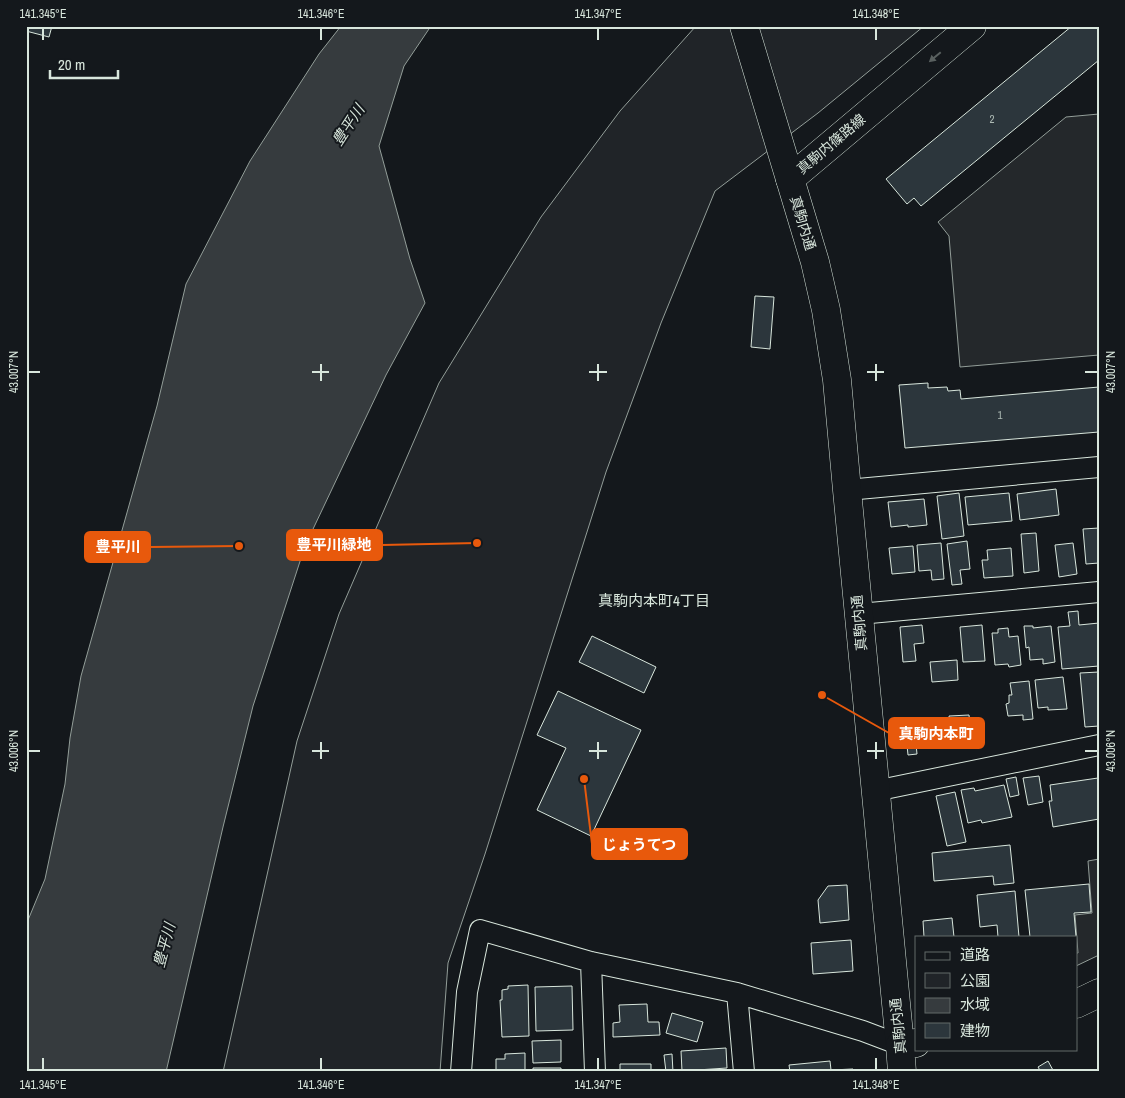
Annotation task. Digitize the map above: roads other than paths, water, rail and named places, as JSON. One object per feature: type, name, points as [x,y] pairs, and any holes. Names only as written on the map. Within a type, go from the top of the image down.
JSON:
[{"type":"main road","name":"真駒内篠路線","points":[[744,26],[790,179],[972,26]]},
{"type":"main road","name":"真駒内通","points":[[790,179],[826,310],[837,380],[875,791],[908,1044],[902,1072]]},
{"type":"main road","points":[[1078,1003],[1099,993]]},
{"type":"street","points":[[847,490],[1099,467]]},
{"type":"street","points":[[859,614],[1099,592]]},
{"type":"street","points":[[875,791],[1099,745]]},
{"type":"street","points":[[461,1072],[467,992],[480,930],[591,962],[737,993],[908,1044]]},
{"type":"street","points":[[591,962],[595,1072]]},
{"type":"street","points":[[737,993],[744,1072]]},
{"type":"water","points":[[341,26],[431,26],[404,66],[379,146],[410,259],[425,303],[386,375],[305,546],[253,706],[166,1072],[26,1072],[26,925],[45,879],[65,784],[70,738],[81,676],[157,406],[186,284],[250,161],[319,54]]},
{"type":"place","name":"豊平川緑地","points":[[477,543]]},
{"type":"place","name":"豊平川","points":[[239,546]]},
{"type":"place","name":"真駒内本町","points":[[822,695]]},
{"type":"place","name":"じょうてつ","points":[[584,779]]},
{"type":"district","name":"真駒内本町4丁目","points":[[654,600]]}]
